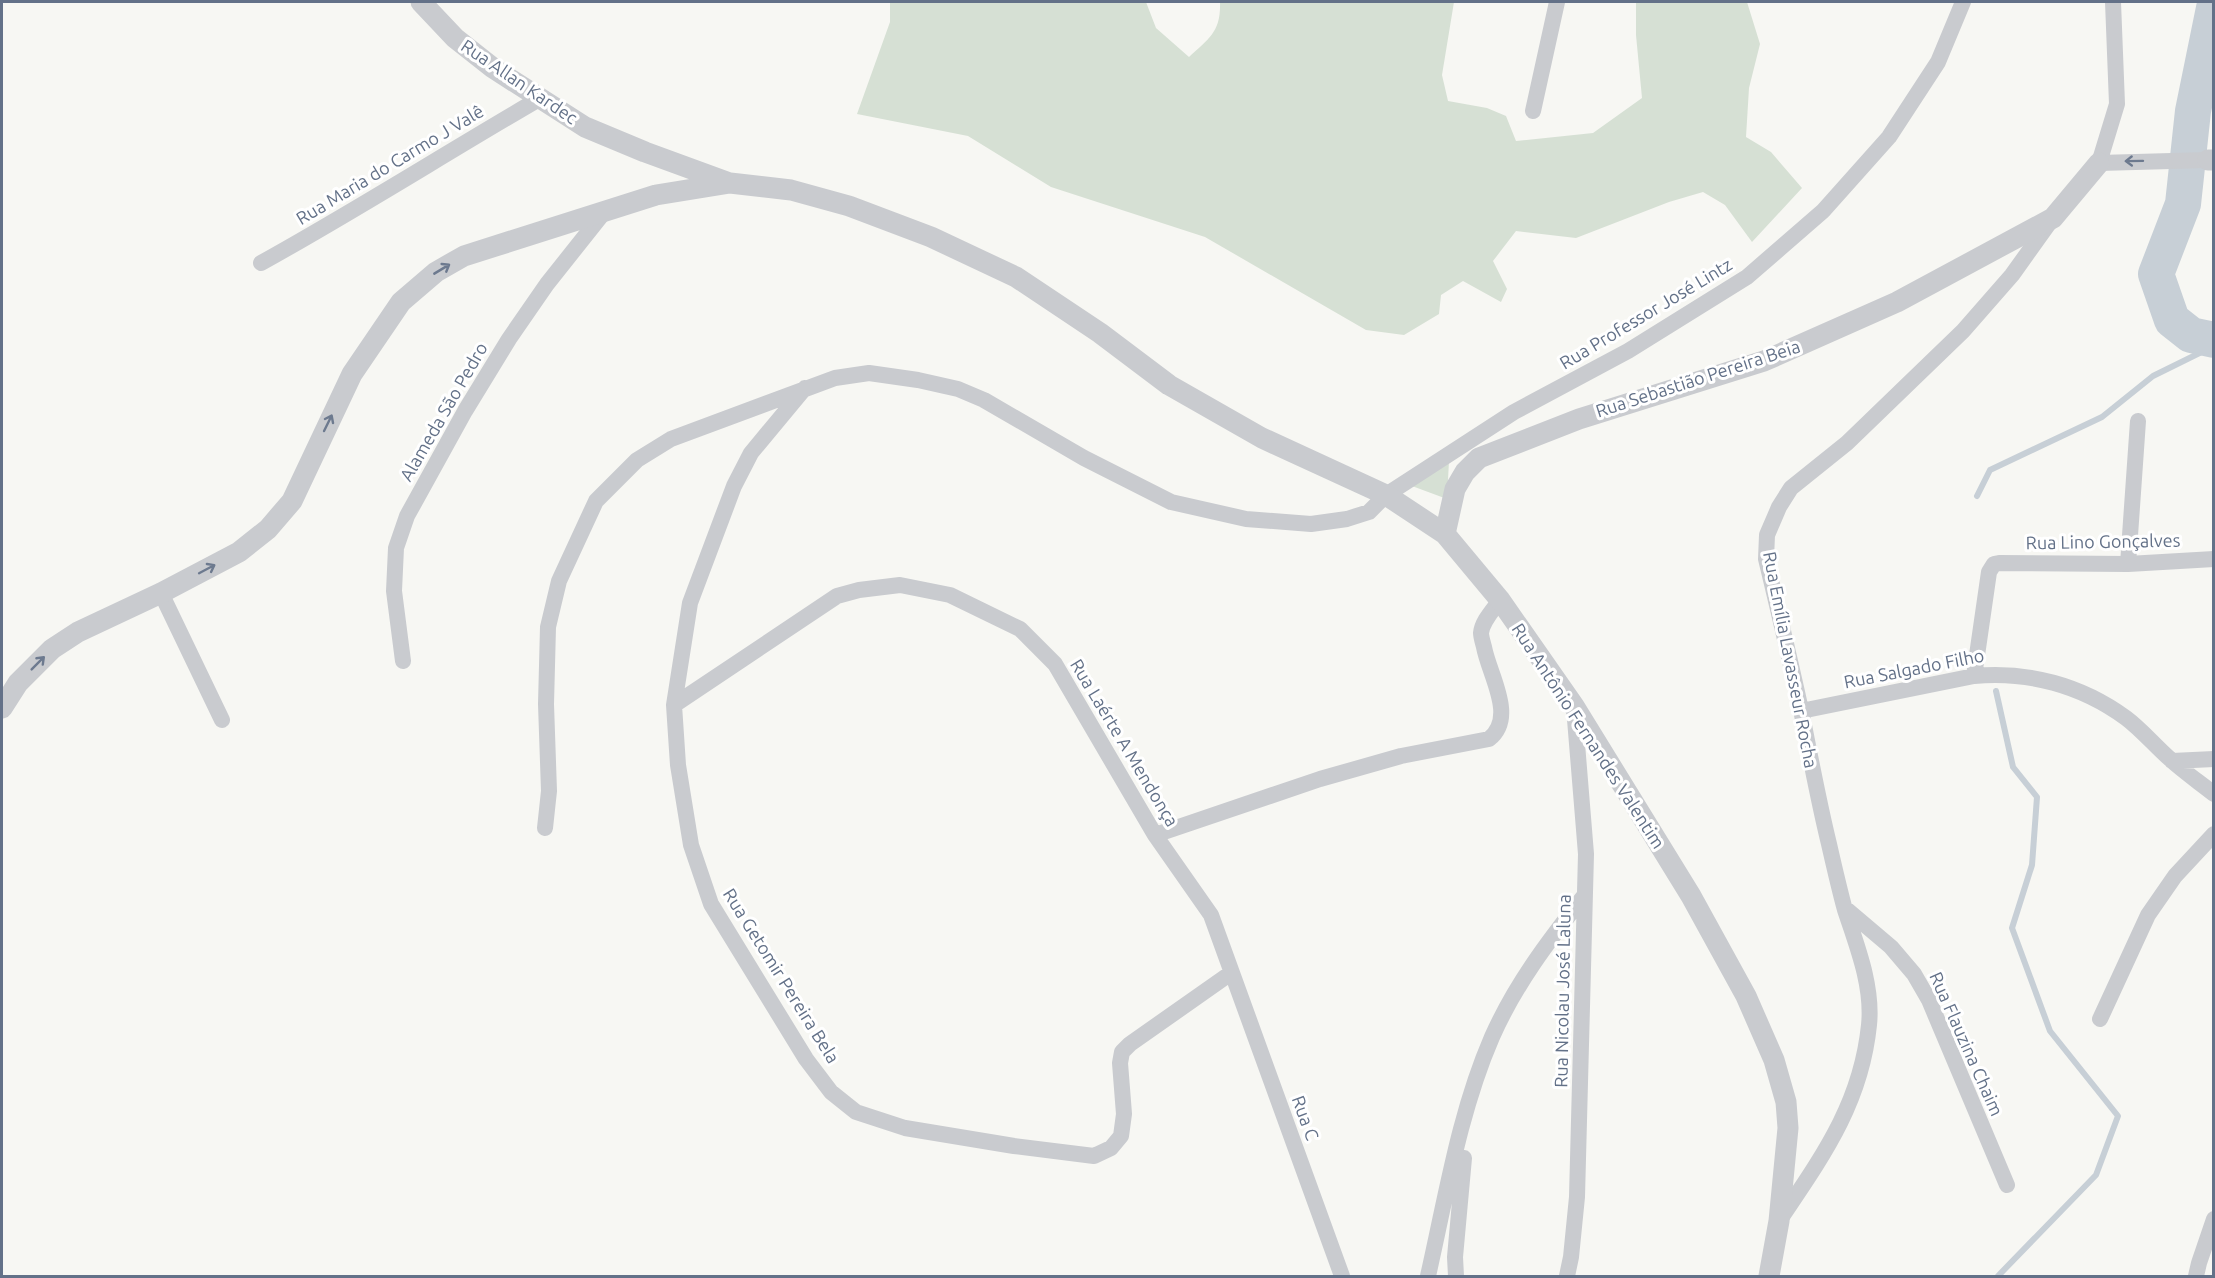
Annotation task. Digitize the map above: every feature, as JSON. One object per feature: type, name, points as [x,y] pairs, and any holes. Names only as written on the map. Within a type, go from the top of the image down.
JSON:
[{"type":"street","name":"Rua Allan Kardec","points":[[421,2],[454,38],[493,68],[585,127],[730,183]]},
{"type":"street","points":[[1533,111],[1557,2]]},
{"type":"street","name":"Rua Professor José Lintz","points":[[545,828],[549,791],[546,704],[548,627],[559,581],[596,501],[637,460],[670,439],[835,378],[869,374],[918,380],[958,389],[984,400],[1084,458],[1171,501],[1246,519],[1311,524],[1347,519],[1369,512],[1386,495],[1514,412],[1628,351],[1705,305],[1755,269],[1823,211],[1889,137],[1938,62],[1963,2]]},
{"type":"street","points":[[2113,2],[2117,104],[2099,163],[2211,160]]},
{"type":"street","name":"Rua Maria do Carmo J Valê","points":[[261,263],[326,228],[394,184],[539,99]]},
{"type":"street","name":"Rua Emília Lavasseur Rocha","points":[[1779,1221],[1839,1128],[1859,1079],[1869,1024],[1868,995],[1858,948],[1820,809],[1801,711],[1766,559],[1767,535],[1779,507],[1791,488],[1847,443],[1963,331],[2012,274],[2053,218],[2099,163]]},
{"type":"street","name":"Rua Antônio Fernandes Valentim","points":[[2,708],[18,683],[52,649],[78,632],[161,593],[239,552],[268,529],[292,501],[352,374],[401,302],[436,272],[464,256],[656,195],[730,183],[791,190],[849,207],[931,237],[1016,277],[1100,333],[1169,385],[1262,438],[1386,495],[1445,534],[1500,600],[1574,706],[1691,896],[1746,996],[1774,1060],[1786,1102],[1788,1128],[1779,1221],[1770,1276]]},
{"type":"street","name":"Alameda São Pedro","points":[[403,661],[394,591],[396,548],[407,516],[465,411],[509,339],[547,284],[605,211]]},
{"type":"street","name":"Rua Sebastião Pereira Beia","points":[[1445,534],[1455,489],[1465,472],[1479,458],[1579,419],[1764,361],[1811,342],[1897,302],[2053,218]]},
{"type":"street","name":"Rua Getomir Pereira Bela","points":[[806,388],[751,453],[734,486],[690,603],[674,705],[678,765],[691,845],[711,904],[806,1059],[831,1092],[856,1112],[905,1128],[1014,1146],[1095,1156],[1111,1149],[1121,1136],[1124,1114],[1120,1063],[1122,1052],[1231,973]]},
{"type":"street","points":[[2128,564],[2138,421]]},
{"type":"street","name":"Rua Lino Gonçalves","points":[[1974,676],[1989,572],[1994,564],[1999,562],[2128,564],[2214,559]]},
{"type":"street","name":"Rua Laérte A Mendonça","points":[[674,705],[837,596],[859,590],[900,585],[950,595],[1020,629],[1055,664],[1155,835],[1210,915],[1231,973]]},
{"type":"street","points":[[161,593],[222,720]]},
{"type":"street","points":[[1155,835],[1320,779],[1401,756],[1489,739],[1496,733],[1502,722],[1502,708],[1481,633],[1500,600]]},
{"type":"street","name":"Rua Salgado Filho","points":[[1801,711],[1974,676],[1997,674],[2031,676],[2080,691],[2127,718],[2172,761],[2214,794]]},
{"type":"street","name":"Rua Nicolau José Laluna","points":[[1567,1276],[1577,1197],[1586,854],[1574,706]]},
{"type":"street","points":[[2172,761],[2214,759]]},
{"type":"street","points":[[2100,1019],[2152,908],[2175,876],[2214,834]]},
{"type":"street","points":[[1428,1276],[1459,1138],[1491,1039],[1513,996],[1548,941],[1584,896]]},
{"type":"street","name":"Rua Flauzina Chaim","points":[[1845,907],[1891,947],[1914,974],[1929,1000],[2007,1185]]},
{"type":"street","name":"Rua C","points":[[1231,973],[1342,1276]]},
{"type":"street","points":[[1456,1276],[1458,1211],[1474,1086]]},
{"type":"street","points":[[2196,1276],[2214,1219]]},
{"type":"shaded area","points":[[890,2],[1146,2],[1156,28],[1189,57],[1216,28],[1220,2],[1454,2],[1442,75],[1448,101],[1487,108],[1506,116],[1516,141],[1593,133],[1642,98],[1636,35],[1636,2],[1747,2],[1760,44],[1749,88],[1746,137],[1771,152],[1802,188],[1752,242],[1725,205],[1703,192],[1669,202],[1576,238],[1516,231],[1493,261],[1507,289],[1501,302],[1463,281],[1441,295],[1439,314],[1404,335],[1366,330],[1205,237],[1051,187],[968,136],[857,114],[890,22]]},
{"type":"shaded area","points":[[1449,461],[1447,499],[1412,486]]},
{"type":"waterway","points":[[2214,8],[2193,111],[2183,204],[2156,274],[2172,320],[2191,335],[2214,340]]},
{"type":"waterway","points":[[1977,496],[1990,470],[2102,417],[2153,376],[2214,346]]},
{"type":"waterway","points":[[1996,691],[2013,767],[2037,797],[2032,865],[2012,928],[2050,1031],[2118,1116],[2096,1175],[1998,1276]]}]
